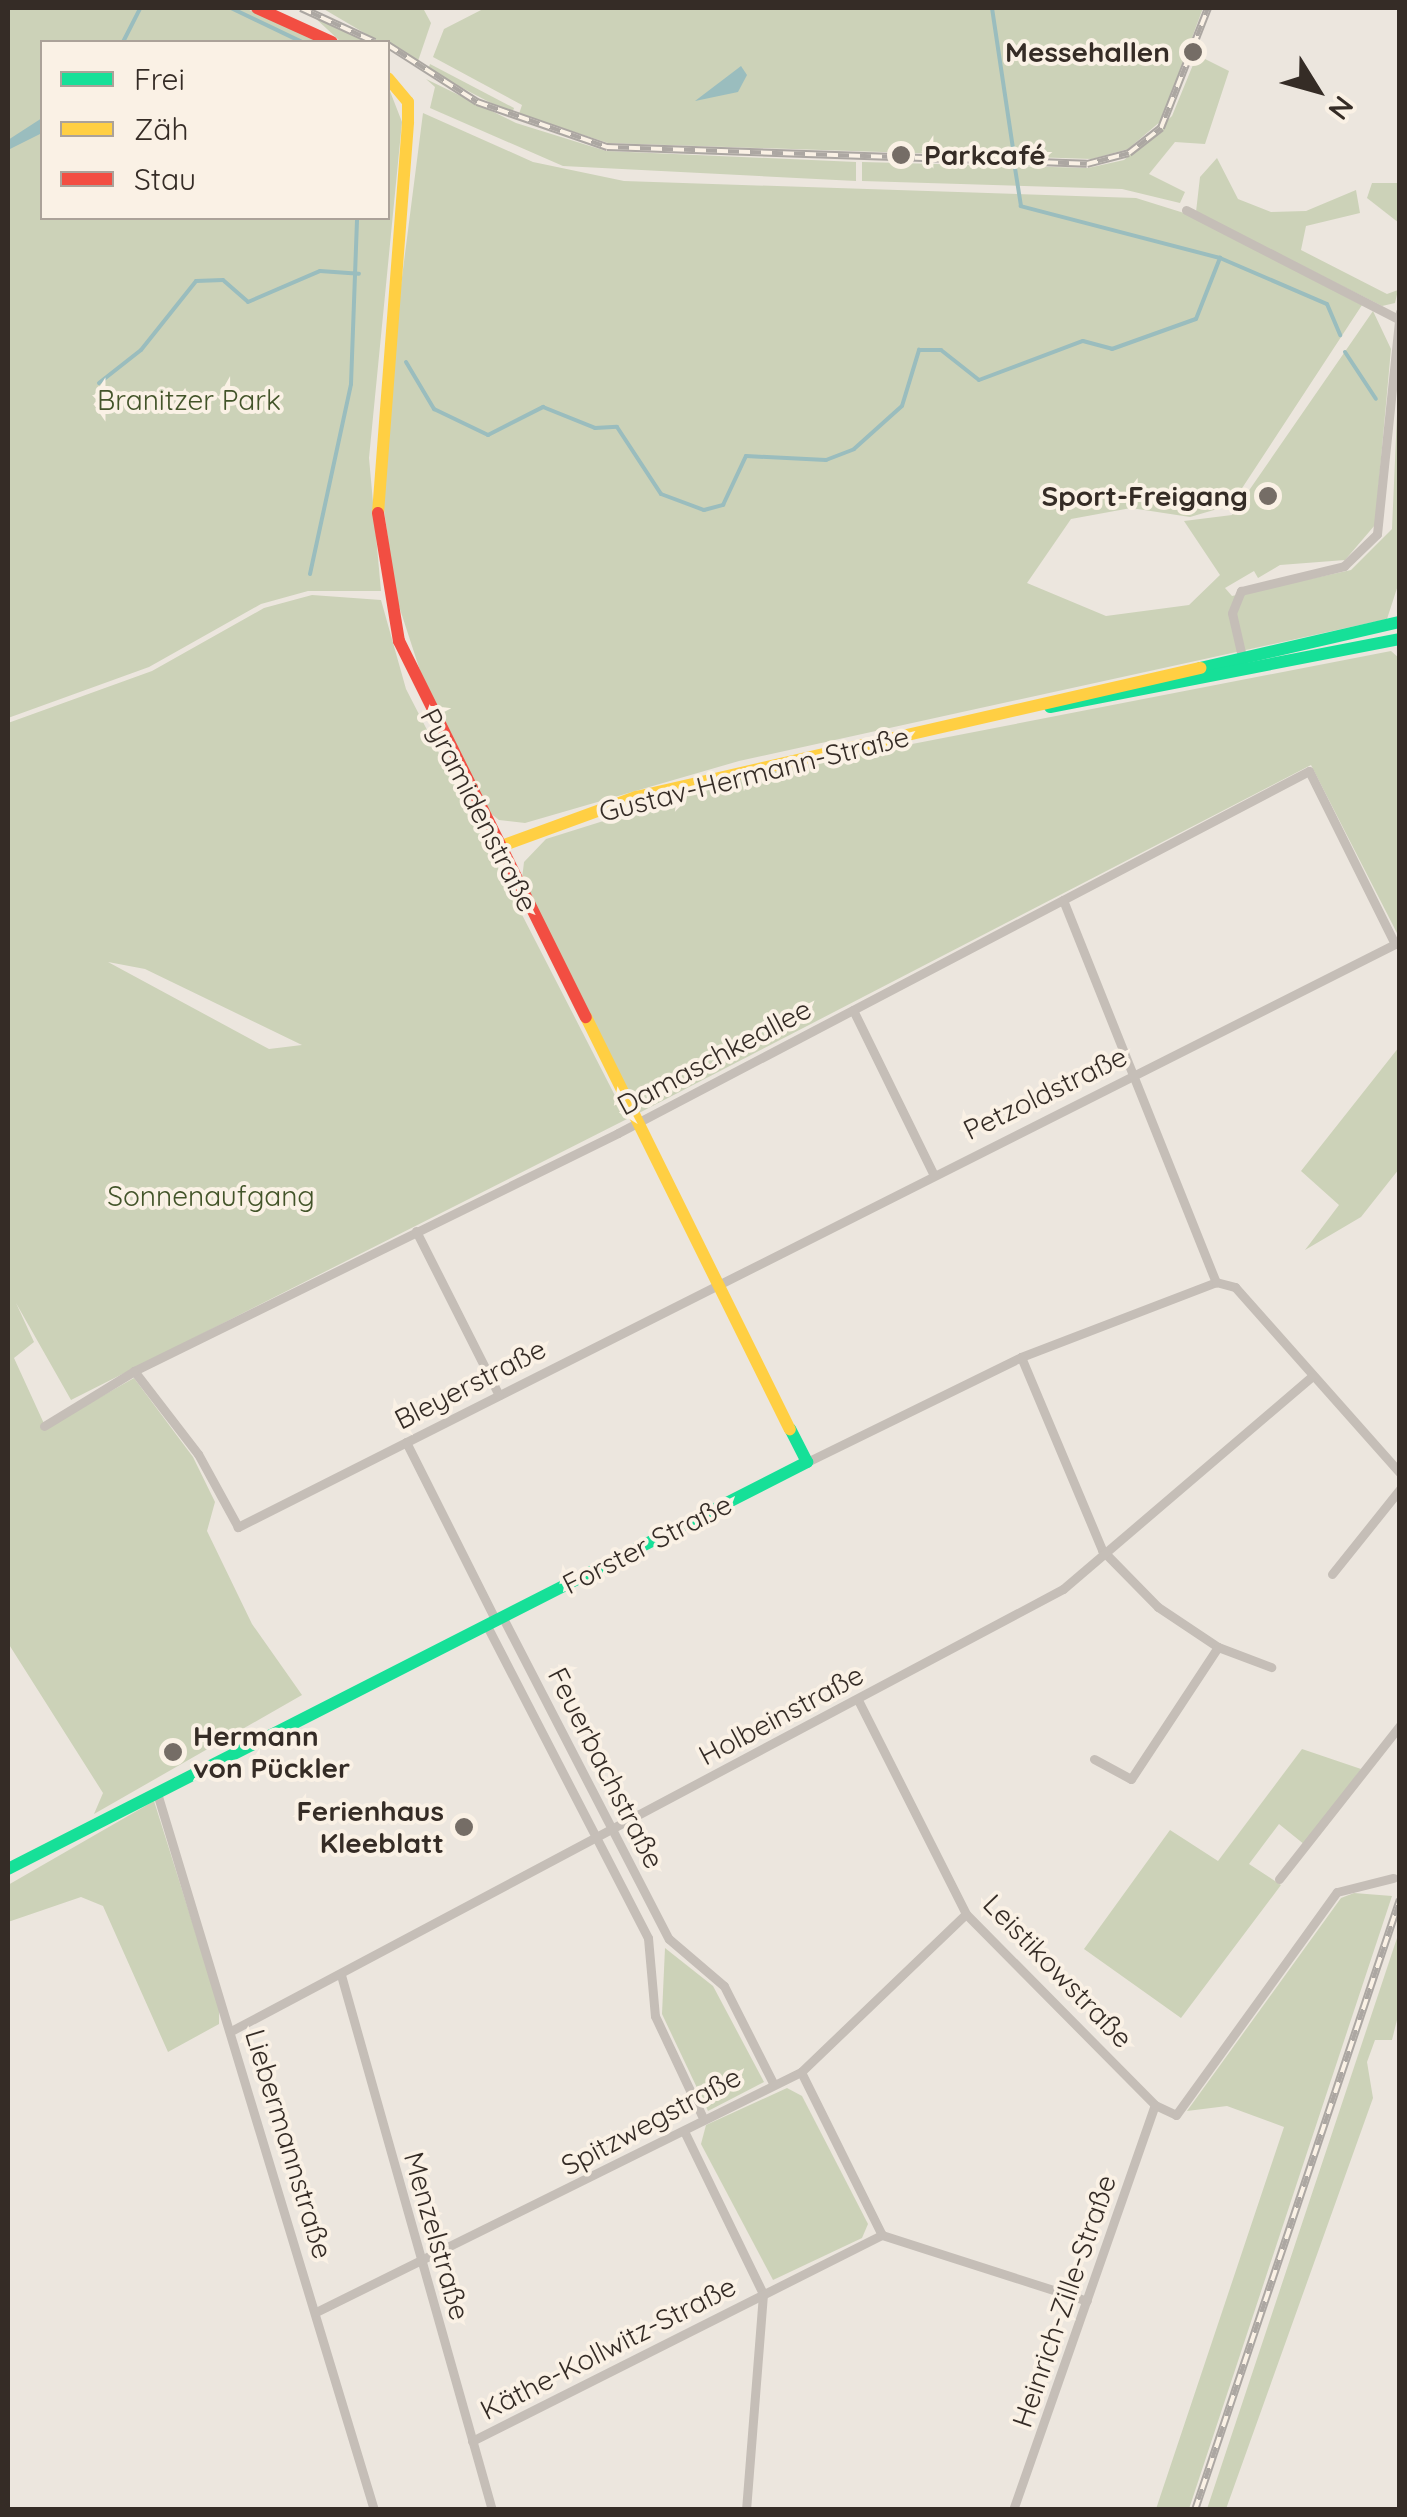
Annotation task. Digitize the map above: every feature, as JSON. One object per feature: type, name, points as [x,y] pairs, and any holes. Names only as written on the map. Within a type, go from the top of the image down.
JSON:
[{"type":"main road","points":[[258,8],[328,40]]},
{"type":"main road","name":"Pyramidenstraße","points":[[390,80],[408,102],[377,419],[378,544],[417,691],[807,1462]]},
{"type":"main road","name":"Gustav-Hermann-Straße","points":[[498,847],[636,798],[1013,711],[1244,663],[1400,622]]},
{"type":"main road","name":"Gustav-Hermann-Straße","points":[[1244,663],[1400,639]]},
{"type":"main road","name":"Forster Straße","points":[[8,1869],[807,1462]]},
{"type":"street","points":[[1186,210],[1399,316],[1378,534],[1344,566],[1241,590],[1232,614],[1244,663]]},
{"type":"street","name":"Damaschkeallee","points":[[44,1426],[134,1372],[637,1123],[1309,771],[1395,944]]},
{"type":"street","points":[[1063,900],[1216,1282],[1228,1282],[1400,1473]]},
{"type":"street","name":"Petzoldstraße","points":[[717,1285],[1395,944]]},
{"type":"street","points":[[854,1010],[934,1174]]},
{"type":"street","points":[[416,1231],[499,1395]]},
{"type":"street","name":"Forster Straße","points":[[807,1462],[1021,1357],[1216,1282]]},
{"type":"street","name":"Bleyerstraße","points":[[134,1372],[198,1454],[238,1528],[717,1285]]},
{"type":"street","points":[[1021,1357],[1102,1550],[1158,1607],[1218,1648],[1270,1668]]},
{"type":"street","name":"Holbeinstraße","points":[[231,2031],[1062,1589],[1102,1550],[1310,1377]]},
{"type":"street","name":"Feuerbachstraße","points":[[406,1442],[648,1938],[654,2016],[702,2116]]},
{"type":"street","points":[[1332,1574],[1400,1489]]},
{"type":"street","name":"Feuerbachstraße","points":[[495,1622],[669,1939],[724,1986],[772,2083]]},
{"type":"street","points":[[1094,1759],[1130,1779],[1218,1648]]},
{"type":"street","name":"Leistikowstraße","points":[[858,1700],[966,1914],[1155,2105]]},
{"type":"street","points":[[1280,1880],[1400,1725]]},
{"type":"street","name":"Liebermannstraße","points":[[157,1793],[374,2510]]},
{"type":"street","points":[[1155,2105],[1176,2116],[1336,1892],[1393,1878]]},
{"type":"street","name":"Spitzwegstraße","points":[[316,2312],[421,2264],[684,2131],[702,2116],[801,2072],[966,1914]]},
{"type":"street","name":"Menzelstraße","points":[[341,1974],[492,2510]]},
{"type":"street","points":[[801,2072],[882,2234],[1086,2301]]},
{"type":"street","name":"Heinrich-Zille-Straße","points":[[1013,2510],[1155,2105]]},
{"type":"street","points":[[684,2131],[764,2294],[746,2510]]},
{"type":"street","name":"Käthe-Kollwitz-Straße","points":[[472,2441],[882,2234]]},
{"type":"green space","name":"Branitzer Park","points":[[8,8],[245,8],[317,40],[40,40],[40,220],[390,220],[390,91],[402,122],[369,458],[381,591],[308,591],[261,604],[149,667],[8,718]]},
{"type":"green space","points":[[322,8],[424,10],[431,23],[417,64],[390,48],[390,40],[376,40]]},
{"type":"green space","points":[[485,8],[1203,8],[1161,121],[1128,149],[1092,159],[608,143],[519,114],[522,105],[433,57],[444,29]]},
{"type":"green space","points":[[313,16],[364,40],[339,40]]},
{"type":"green space","points":[[1197,55],[1229,71],[1205,144],[1175,142],[1149,174],[1185,192],[1180,203],[1122,189],[862,181],[862,162],[1088,168],[1124,160],[1172,116]]},
{"type":"green space","points":[[430,64],[514,108],[512,114],[428,70]]},
{"type":"green space","points":[[426,79],[516,123],[606,151],[856,162],[856,181],[563,166],[430,108],[435,87]]},
{"type":"green space","points":[[423,113],[533,162],[624,181],[1136,198],[1184,213],[1362,305],[1231,505],[1190,517],[1131,508],[1071,519],[1027,583],[1106,616],[1189,605],[1220,575],[1184,521],[1232,515],[1373,311],[1391,349],[1375,525],[1345,560],[1280,565],[1258,578],[1254,571],[1225,588],[1232,596],[1351,570],[1392,529],[1399,368],[1399,582],[1387,619],[739,761],[525,823],[499,820],[484,808],[428,695],[396,597],[384,510],[384,418]]},
{"type":"green space","points":[[1217,158],[1238,199],[1271,212],[1306,211],[1356,190],[1360,213],[1306,226],[1301,250],[1387,294],[1398,290],[1395,303],[1382,306],[1196,212],[1200,177]]},
{"type":"green space","points":[[1372,183],[1399,183],[1399,223],[1367,198]]},
{"type":"green space","name":"Sonnenaufgang","points":[[312,595],[381,600],[406,689],[627,1119],[71,1400],[16,1303],[34,1342],[14,1358],[46,1428],[134,1378],[193,1457],[215,1502],[207,1531],[252,1624],[302,1695],[94,1814],[103,1793],[8,1643],[8,723],[152,671],[264,608]],"holes":[[[108,962],[145,969],[302,1045],[269,1049]]]},
{"type":"green space","points":[[1391,651],[1399,658],[1399,937],[1311,765],[639,1113],[522,879],[524,862],[546,839],[747,776]]},
{"type":"green space","points":[[1399,1047],[1399,1169],[1361,1217],[1305,1250],[1339,1205],[1301,1171]]},
{"type":"green space","points":[[1302,1749],[1361,1769],[1305,1845],[1279,1824],[1249,1864],[1281,1885],[1181,2018],[1084,1949],[1170,1830],[1218,1861]]},
{"type":"green space","points":[[154,1801],[219,2007],[219,2024],[168,2052],[103,1906],[81,1897],[8,1922],[8,1885]]},
{"type":"green space","points":[[1354,1893],[1392,1896],[1189,2509],[1156,2509],[1284,2127],[1227,2106],[1187,2111],[1341,1898]]},
{"type":"green space","points":[[1399,1932],[1399,2012],[1392,2040],[1375,2040],[1367,2062],[1373,2098],[1226,2509],[1207,2509]]},
{"type":"green space","points":[[665,1948],[713,1986],[764,2082],[708,2111],[662,2014]]},
{"type":"green space","points":[[787,2088],[802,2096],[868,2224],[862,2238],[773,2280],[701,2144],[706,2125]]},
{"type":"water","points":[[741,66],[747,75],[738,92],[695,101]]},
{"type":"water","points":[[40,119],[40,134],[8,150],[8,140]]},
{"type":"waterway","points":[[124,40],[140,8]]},
{"type":"waterway","points":[[231,8],[298,40]]},
{"type":"waterway","points":[[992,8],[1014,156]]},
{"type":"waterway","points":[[406,362],[434,409],[488,435],[543,407],[595,428],[617,427],[661,494],[704,510],[723,505],[746,456],[826,460],[854,449],[902,406],[919,350],[941,350],[979,380],[1083,341],[1112,349],[1196,319],[1220,258],[1021,206],[1015,168]]},
{"type":"waterway","points":[[310,574],[351,384],[357,220]]},
{"type":"waterway","points":[[1220,258],[1327,304],[1340,335]]},
{"type":"waterway","points":[[99,383],[141,350],[196,281],[223,280],[248,302],[320,271],[359,274]]},
{"type":"waterway","points":[[1345,352],[1376,399]]},
{"type":"railway","points":[[301,8],[371,40]]},
{"type":"railway","points":[[390,46],[477,102],[607,147],[1087,164],[1129,153],[1161,128],[1208,8]]},
{"type":"railway","points":[[1195,2510],[1400,1899]]},
{"type":"traffic: fast","points":[[1200,668],[1400,622]]},
{"type":"traffic: fast","points":[[1050,707],[1400,639]]},
{"type":"traffic: fast","points":[[8,1869],[807,1462],[790,1429]]},
{"type":"traffic: slow","points":[[378,513],[408,122],[408,102],[390,80]]},
{"type":"traffic: slow","points":[[499,847],[636,797],[1200,668]]},
{"type":"traffic: slow","points":[[586,1017],[790,1429]]},
{"type":"traffic: jam","points":[[257,8],[328,40]]},
{"type":"traffic: jam","points":[[378,513],[399,641],[586,1017]]},
{"type":"place","name":"Messehallen","points":[[1193,52]]},
{"type":"place","name":"Parkcafé","points":[[901,155]]},
{"type":"place","name":"Sport-Freigang","points":[[1268,496]]},
{"type":"place","name":"Hermann von Pückler","points":[[173,1752]]},
{"type":"place","name":"Ferienhaus Kleeblatt","points":[[464,1827]]}]
